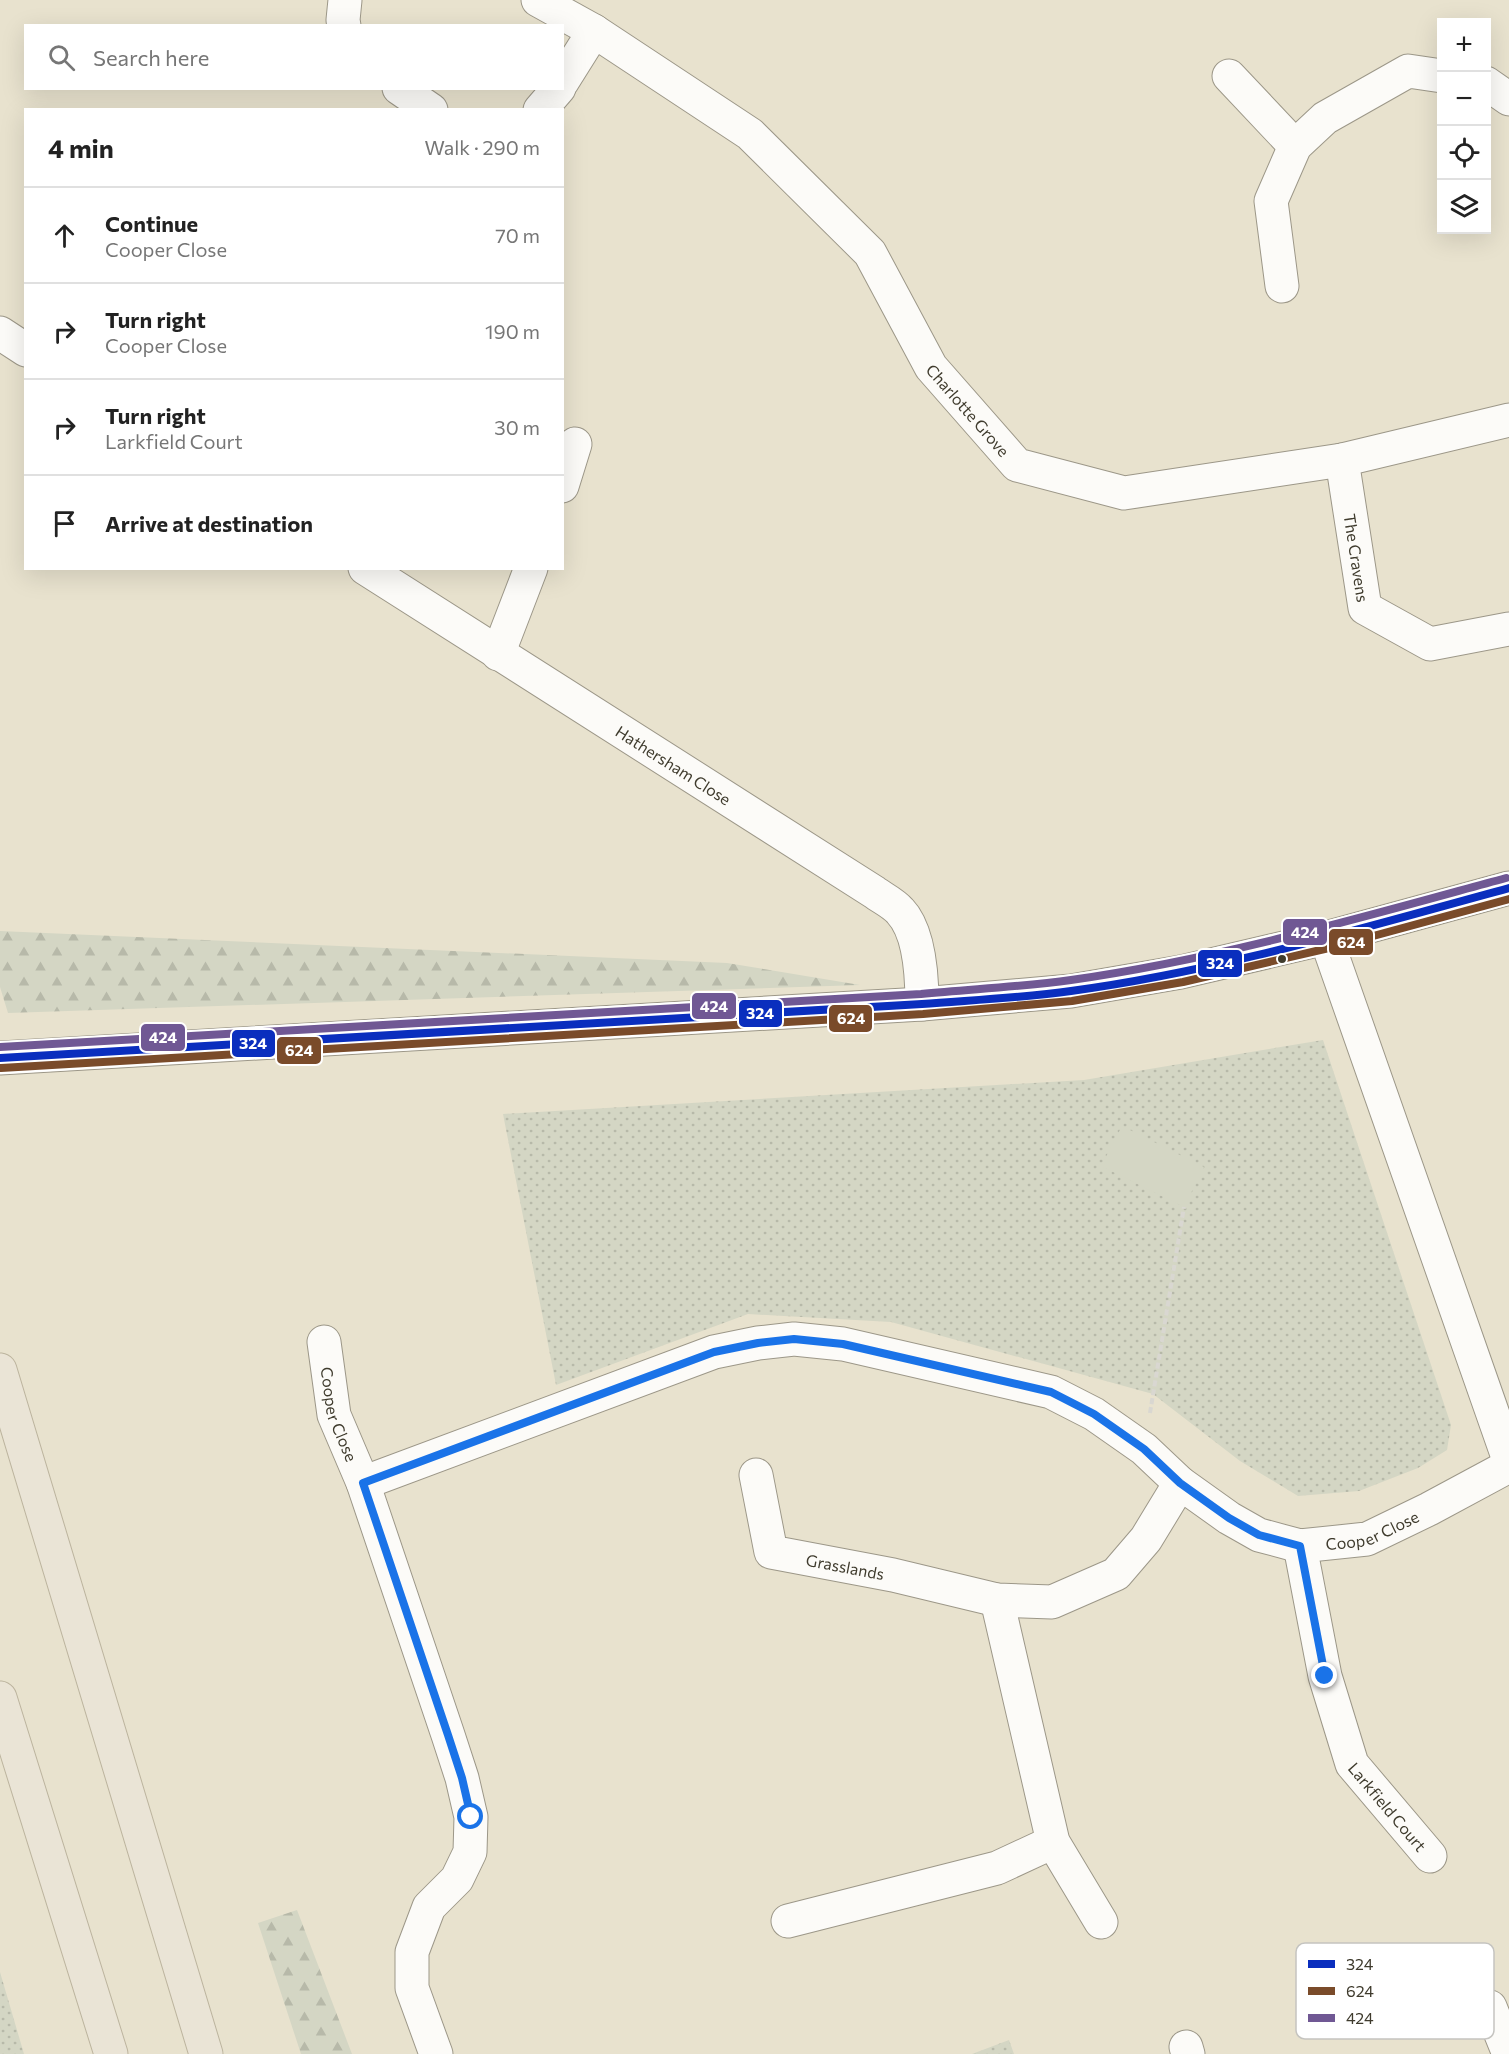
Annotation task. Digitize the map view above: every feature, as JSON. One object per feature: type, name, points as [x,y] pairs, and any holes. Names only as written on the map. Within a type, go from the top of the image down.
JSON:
[{"type":"highway","points":[[0,1370],[206,2054]]},
{"type":"highway","points":[[0,1698],[111,2054]]},
{"type":"street","points":[[344,24],[345,0]]},
{"type":"street","name":"Charlotte Grove","points":[[538,0],[594,32],[750,134],[870,253],[931,367],[1017,465],[1124,493],[1342,460],[1509,420]]},
{"type":"street","points":[[564,79],[594,32]]},
{"type":"street","points":[[1282,286],[1271,201],[1295,146],[1325,118],[1408,71],[1437,75]]},
{"type":"street","points":[[1229,76],[1295,146]]},
{"type":"street","points":[[1491,86],[1509,99]]},
{"type":"street","points":[[402,90],[428,108]]},
{"type":"street","points":[[542,108],[557,90]]},
{"type":"street","points":[[0,333],[24,349]]},
{"type":"street","points":[[564,480],[575,444]]},
{"type":"street","name":"The Cravens","points":[[1342,460],[1365,608],[1430,644],[1509,629]]},
{"type":"street","name":"Hathersham Close","points":[[368,570],[901,911],[914,936],[922,981],[922,1004]]},
{"type":"street","points":[[498,654],[530,570]]},
{"type":"street","points":[[13,1058],[922,1004],[1071,991],[1181,972],[1326,938],[1509,888]]},
{"type":"street","points":[[1326,938],[1509,1460]]},
{"type":"street","name":"Cooper Close","points":[[363,1483],[714,1352],[758,1343],[794,1339],[843,1344],[1051,1392],[1094,1414],[1144,1449],[1180,1483],[1229,1518],[1259,1535],[1300,1546],[1367,1539],[1509,1466]]},
{"type":"street","name":"Cooper Close","points":[[324,1342],[334,1415],[363,1483],[462,1778],[471,1817],[470,1852],[457,1879],[429,1907],[412,1952],[412,1988],[436,2054]]},
{"type":"street","name":"Grasslands","points":[[756,1475],[771,1552],[893,1575],[998,1600],[1052,1602],[1116,1574],[1146,1539],[1180,1483]]},
{"type":"street","name":"Larkfield Court","points":[[1300,1546],[1325,1676],[1352,1764],[1430,1856]]},
{"type":"street","points":[[998,1600],[1053,1842],[1101,1922]]},
{"type":"street","points":[[788,1921],[997,1868],[1053,1842]]},
{"type":"street","points":[[1494,2017],[1509,2054]]},
{"type":"path","points":[[1144,1449],[1184,1208]]},
{"type":"green space","points":[[0,931],[727,963],[860,985],[8,1013],[0,987]]},
{"type":"green space","points":[[1323,1040],[1451,1425],[1447,1450],[1418,1468],[1359,1491],[1298,1496],[1240,1461],[1153,1394],[891,1322],[748,1314],[556,1385],[503,1114],[1084,1080]]},
{"type":"green space","points":[[1122,1126],[1204,1167],[1184,1207],[1101,1166]]},
{"type":"green space","points":[[297,1910],[352,2054],[301,2054],[258,1923]]},
{"type":"green space","points":[[0,1972],[24,2054],[0,2054]]},
{"type":"green space","points":[[1009,2040],[1014,2054],[972,2054]]},
{"type":"transit line","name":"424","points":[[0,1047],[921,994],[1053,982],[1126,971],[1236,949],[1506,878]]},
{"type":"transit line","name":"324","points":[[0,1058],[922,1004],[1053,993],[1127,982],[1237,960],[1509,888]]},
{"type":"transit line","name":"624","points":[[1,1068],[923,1014],[1072,1001],[1183,982],[1329,948],[1509,899]]},
{"type":"route","points":[[471,1817],[462,1778],[363,1483],[714,1352],[758,1343],[794,1339],[843,1344],[1051,1392],[1094,1414],[1144,1449],[1180,1483],[1229,1518],[1259,1535],[1300,1546],[1325,1676]]}]
